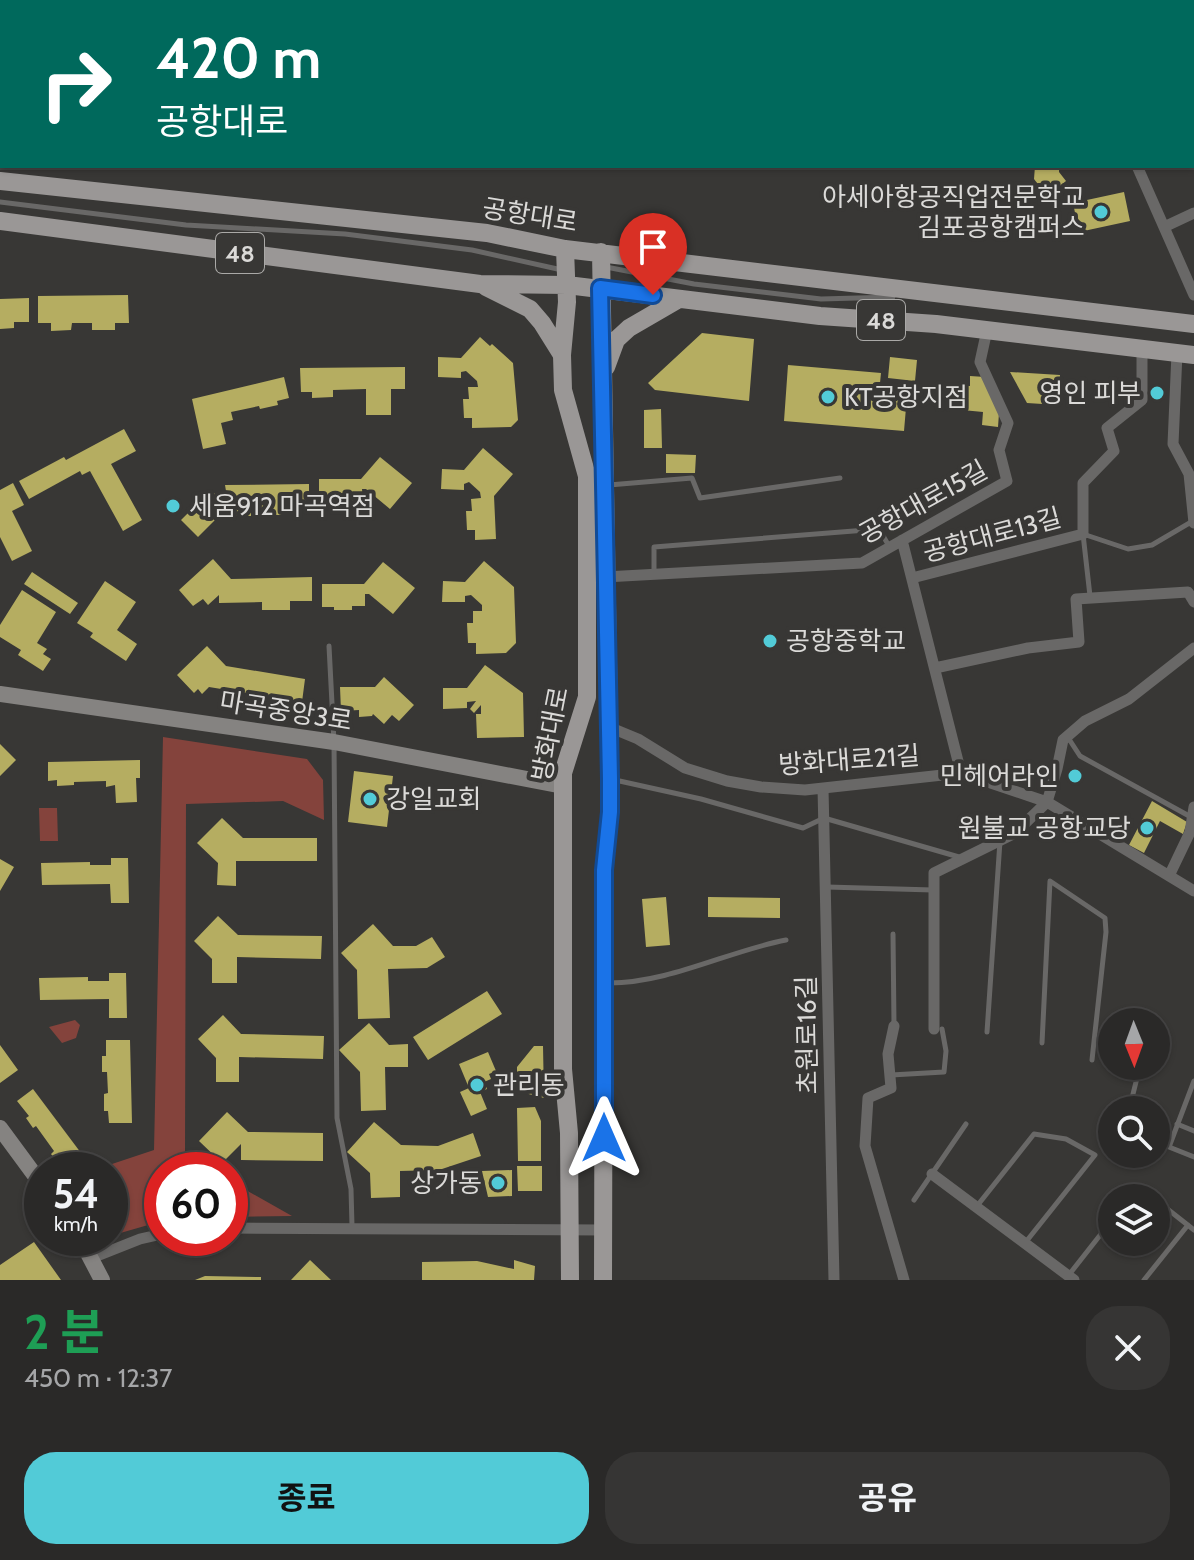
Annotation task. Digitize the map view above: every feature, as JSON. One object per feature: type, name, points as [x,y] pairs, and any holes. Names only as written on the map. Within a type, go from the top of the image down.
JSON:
[{"type":"main road","name":"공항대로","points":[[0,181],[487,233],[600,259],[954,295],[1194,324]]},
{"type":"main road","name":"48","points":[[0,221],[480,284],[567,278],[600,288],[679,299],[820,316],[936,324],[1185,354]]},
{"type":"main road","name":"방화대로","points":[[565,249],[567,278],[563,390],[587,476],[587,697],[566,761],[563,786],[563,1069],[569,1133],[570,1280]]},
{"type":"main road","name":"방화대로","points":[[600,259],[610,779],[604,870],[603,1280]]},
{"type":"main road","points":[[480,284],[530,309],[562,355]]},
{"type":"main road","points":[[602,377],[616,340],[629,328],[679,299]]},
{"type":"street","points":[[1138,168],[1194,295]]},
{"type":"street","points":[[1164,227],[1194,213]]},
{"type":"street","name":"공항대로15길","points":[[605,577],[862,563],[1007,481],[999,450],[1008,423],[980,362],[987,330]]},
{"type":"street","name":"공항대로13길","points":[[912,578],[1083,534],[1083,483],[1114,451],[1107,428],[1142,400],[1142,349]]},
{"type":"street","points":[[1185,354],[1173,444],[1189,474],[1193,522]]},
{"type":"street","name":"방화대로21길","points":[[902,540],[961,773]]},
{"type":"street","points":[[935,668],[1028,648],[1079,642],[1076,599],[1188,592],[1194,602]]},
{"type":"street","points":[[938,1029],[934,873],[1015,833],[1047,802],[1063,740],[1085,721],[1129,699],[1192,654]]},
{"type":"street","name":"마곡중앙3로","points":[[0,694],[334,742],[563,786]]},
{"type":"street","name":"방화대로21길","points":[[609,727],[638,739],[685,768],[727,781],[761,787],[805,790],[961,773],[1047,802],[1194,891]]},
{"type":"street","name":"초원로16길","points":[[823,788],[834,1280]]},
{"type":"street","points":[[1169,876],[1190,832],[1193,812]]},
{"type":"street","points":[[894,1026],[888,1054],[891,1088],[868,1098],[865,1146],[906,1278]]},
{"type":"street","points":[[0,1128],[24,1161]]},
{"type":"street","points":[[932,1174],[1071,1278]]},
{"type":"street","points":[[248,1228],[603,1230]]},
{"type":"street","points":[[102,1280],[92,1258],[144,1238]]},
{"type":"lane","points":[[0,202],[186,225],[345,234],[456,248],[552,266],[567,278]]},
{"type":"lane","points":[[603,486],[692,478],[700,498],[840,478]]},
{"type":"lane","points":[[1083,534],[1128,549],[1152,545],[1193,522]]},
{"type":"lane","points":[[654,574],[654,547],[879,529],[889,547]]},
{"type":"lane","name":"공항대로13길","points":[[1083,534],[1090,596]]},
{"type":"lane","points":[[329,646],[334,742],[337,1118],[351,1189],[352,1227]]},
{"type":"lane","points":[[1067,736],[1080,756],[1193,812]]},
{"type":"lane","points":[[610,779],[701,799],[803,828],[824,818],[964,858]]},
{"type":"lane","points":[[987,1032],[1000,840]]},
{"type":"lane","points":[[1042,1043],[1050,881],[1105,918],[1092,1060]]},
{"type":"lane","points":[[826,887],[934,890]]},
{"type":"lane","points":[[893,934],[894,1026]]},
{"type":"lane","points":[[605,983],[628,983],[786,940]]},
{"type":"lane","points":[[890,1075],[944,1072],[946,1051],[938,1029]]},
{"type":"lane","points":[[1194,1081],[1169,1147],[1194,1157]]},
{"type":"lane","points":[[914,1200],[966,1124]]},
{"type":"lane","points":[[1177,1124],[1194,1131]]},
{"type":"lane","points":[[976,1207],[1034,1134],[1066,1139],[1095,1155],[1025,1243]]},
{"type":"lane","points":[[1170,1211],[1194,1230]]},
{"type":"lane","points":[[1144,1280],[1188,1225]]},
{"type":"lane","points":[[1071,1278],[1098,1240]]},
{"type":"shaded area","points":[[163,737],[307,759],[323,780],[324,820],[283,801],[186,804],[185,1152],[148,1152],[154,1150]]},
{"type":"shaded area","points":[[39,808],[57,808],[58,841],[40,841]]},
{"type":"shaded area","points":[[75,1020],[80,1025],[76,1038],[62,1043],[49,1027]]},
{"type":"shaded area","points":[[144,1153],[144,1226],[128,1231],[128,1159]]},
{"type":"shaded area","points":[[248,1191],[292,1216],[248,1217]]},
{"type":"building","points":[[1035,168],[1059,168],[1066,181],[1047,196],[1034,179]]},
{"type":"building","name":"아세아항공직업전문학교 김포공항캠퍼스","points":[[1124,192],[1130,221],[1079,232],[1073,203]]},
{"type":"building","points":[[128,295],[129,323],[115,323],[115,330],[92,330],[92,323],[72,323],[71,330],[51,331],[51,323],[38,323],[38,296]]},
{"type":"building","points":[[29,298],[29,322],[14,322],[14,328],[0,329],[0,299]]},
{"type":"building","points":[[702,333],[754,339],[749,401],[655,390],[648,383]]},
{"type":"building","points":[[480,337],[513,363],[518,420],[511,427],[472,428],[472,418],[464,418],[463,399],[469,399],[468,387],[478,387],[477,381],[466,371],[461,372],[461,378],[438,377],[438,357],[461,358]]},
{"type":"building","points":[[890,357],[917,360],[915,381],[888,378]]},
{"type":"building","points":[[788,365],[881,373],[879,393],[907,396],[904,431],[784,421]]},
{"type":"building","points":[[405,367],[405,389],[391,389],[391,415],[366,415],[366,389],[333,390],[333,397],[312,398],[312,392],[301,392],[300,368]]},
{"type":"building","points":[[1010,372],[1060,375],[1058,405],[1027,403]]},
{"type":"building","points":[[970,376],[985,377],[999,413],[998,427],[982,425],[983,412],[952,409],[955,385],[970,386]]},
{"type":"building","points":[[284,377],[289,398],[277,401],[278,405],[231,412],[233,420],[221,423],[226,444],[203,449],[192,399]]},
{"type":"building","points":[[661,409],[662,448],[644,448],[644,410]]},
{"type":"building","points":[[124,429],[136,451],[111,464],[142,520],[123,531],[90,471],[82,475],[80,471],[29,499],[19,481]]},
{"type":"building","points":[[483,448],[513,474],[494,496],[496,539],[475,540],[475,530],[467,530],[466,511],[472,511],[471,499],[481,498],[480,492],[469,482],[464,484],[464,490],[441,489],[442,469],[464,470]]},
{"type":"building","points":[[666,454],[696,455],[695,473],[666,473]]},
{"type":"building","points":[[380,457],[412,483],[390,509],[366,489],[362,489],[363,501],[350,501],[350,505],[331,506],[331,502],[319,502],[319,479],[361,479]]},
{"type":"building","points":[[13,483],[24,505],[12,511],[32,551],[12,561],[0,537],[0,490]]},
{"type":"building","points":[[309,484],[309,508],[294,508],[294,515],[270,515],[270,509],[251,509],[251,516],[225,516],[225,510],[198,537],[181,520],[211,490],[216,495],[226,491],[225,485]]},
{"type":"building","points":[[213,559],[231,579],[312,577],[312,601],[290,601],[290,610],[262,610],[262,602],[219,603],[219,595],[208,605],[203,599],[193,606],[179,590]]},
{"type":"building","points":[[484,561],[514,587],[516,643],[506,653],[476,654],[476,643],[468,643],[467,623],[473,623],[473,611],[482,611],[482,605],[471,595],[465,596],[465,602],[442,602],[443,581],[465,582]]},
{"type":"building","points":[[383,562],[415,588],[393,614],[369,594],[365,594],[365,606],[352,606],[352,610],[322,607],[322,584],[364,584]]},
{"type":"building","points":[[32,572],[78,603],[70,614],[24,584]]},
{"type":"building","points":[[105,581],[136,602],[117,630],[137,644],[126,661],[90,637],[93,633],[77,623]]},
{"type":"building","points":[[22,590],[56,612],[37,643],[47,649],[43,654],[51,659],[43,671],[18,655],[21,650],[0,637],[0,625]]},
{"type":"building","points":[[207,646],[226,666],[305,679],[302,702],[280,699],[279,707],[251,702],[252,694],[209,687],[202,694],[198,689],[194,693],[177,675]]},
{"type":"building","points":[[485,665],[523,693],[524,737],[477,738],[476,714],[481,714],[481,705],[474,713],[470,709],[476,701],[467,702],[467,708],[443,709],[443,688],[467,688]]},
{"type":"building","points":[[384,677],[414,705],[399,721],[392,715],[384,724],[373,714],[359,717],[359,710],[341,711],[340,687],[375,687]]},
{"type":"building","points":[[0,744],[16,760],[0,776]]},
{"type":"building","points":[[140,760],[140,778],[136,778],[137,802],[116,803],[115,785],[106,787],[106,781],[57,786],[57,780],[48,781],[48,762]]},
{"type":"building","name":"강일교회","points":[[354,771],[393,776],[387,827],[348,822]]},
{"type":"building","name":"원불교 공항교당","points":[[1152,801],[1187,822],[1183,834],[1160,821],[1144,853],[1129,845]]},
{"type":"building","points":[[222,818],[243,838],[317,838],[317,861],[236,861],[236,886],[217,885],[218,863],[197,843]]},
{"type":"building","points":[[111,858],[128,858],[129,903],[111,903],[110,884],[42,885],[41,863],[111,865]]},
{"type":"building","points":[[0,859],[14,867],[0,891]]},
{"type":"building","points":[[666,897],[670,945],[646,947],[642,899]]},
{"type":"building","points":[[708,897],[780,898],[780,918],[708,917]]},
{"type":"building","points":[[218,916],[238,935],[322,936],[321,959],[237,957],[237,983],[212,983],[212,959],[194,941]]},
{"type":"building","points":[[373,924],[393,946],[416,946],[432,937],[445,957],[427,968],[388,969],[390,1018],[358,1019],[357,970],[341,953]]},
{"type":"building","points":[[109,973],[126,973],[127,1018],[109,1018],[109,999],[40,1000],[39,978],[88,977],[88,981],[109,981]]},
{"type":"building","points":[[487,991],[502,1014],[428,1060],[413,1037]]},
{"type":"building","points":[[223,1015],[241,1034],[324,1036],[323,1059],[239,1057],[239,1082],[216,1082],[216,1058],[198,1039]]},
{"type":"building","points":[[369,1023],[389,1045],[408,1044],[408,1067],[385,1067],[386,1110],[361,1111],[360,1072],[339,1050]]},
{"type":"building","points":[[106,1040],[130,1040],[132,1123],[109,1123],[108,1111],[104,1111],[104,1094],[108,1093],[107,1072],[102,1072],[102,1056],[106,1056]]},
{"type":"building","points":[[0,1045],[18,1070],[0,1083]]},
{"type":"building","points":[[534,1046],[543,1046],[544,1098],[517,1091],[517,1067]]},
{"type":"building","name":"관리동","points":[[488,1052],[496,1071],[489,1074],[491,1079],[484,1082],[487,1089],[480,1092],[487,1109],[471,1116],[460,1092],[469,1088],[459,1064]]},
{"type":"building","points":[[33,1089],[80,1152],[53,1152],[36,1126],[33,1128],[26,1118],[29,1116],[17,1101]]},
{"type":"building","points":[[535,1107],[541,1121],[541,1161],[518,1161],[517,1108]]},
{"type":"building","points":[[227,1112],[248,1132],[323,1133],[323,1161],[248,1160],[248,1152],[241,1152],[241,1144],[233,1152],[210,1152],[199,1141]]},
{"type":"building","points":[[374,1122],[401,1145],[438,1146],[473,1133],[481,1156],[439,1170],[400,1171],[400,1197],[371,1198],[370,1173],[347,1152]]},
{"type":"building","points":[[517,1166],[542,1166],[542,1191],[518,1191]]},
{"type":"building","name":"상가동","points":[[512,1170],[512,1196],[488,1197],[482,1171]]},
{"type":"building","points":[[24,1249],[24,1256],[44,1256],[61,1280],[0,1280],[0,1265]]},
{"type":"building","points":[[310,1260],[331,1280],[291,1280]]},
{"type":"building","points":[[514,1260],[535,1266],[534,1280],[422,1280],[422,1262],[477,1261],[514,1269]]},
{"type":"building","points":[[205,1276],[261,1277],[261,1280],[195,1280]]},
{"type":"place","name":"아세아항공직업전문학교 김포공항캠퍼스","points":[[1101,212]]},
{"type":"place","name":"영인 피부","points":[[1157,393]]},
{"type":"place","name":"KT공항지점","points":[[828,397]]},
{"type":"place","name":"세움912 마곡역점","points":[[173,506]]},
{"type":"place","name":"공항중학교","points":[[770,641]]},
{"type":"place","name":"민헤어라인","points":[[1075,776]]},
{"type":"place","name":"강일교회","points":[[370,799]]},
{"type":"place","name":"원불교 공항교당","points":[[1147,828]]},
{"type":"place","name":"관리동","points":[[477,1085]]},
{"type":"place","name":"상가동","points":[[498,1183]]},
{"type":"route","points":[[604,1138],[604,870],[610,779],[600,288],[653,295]]}]
